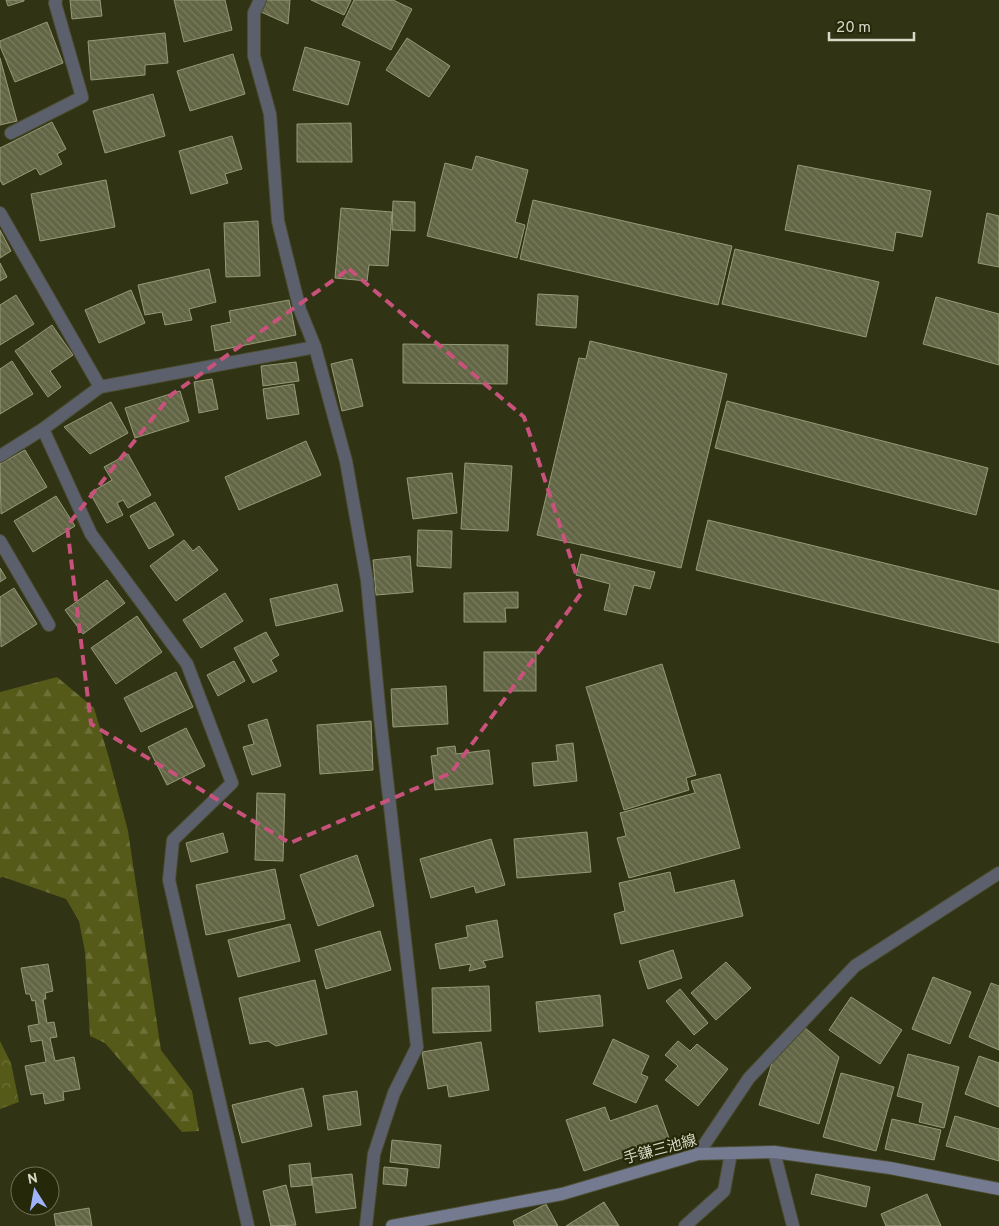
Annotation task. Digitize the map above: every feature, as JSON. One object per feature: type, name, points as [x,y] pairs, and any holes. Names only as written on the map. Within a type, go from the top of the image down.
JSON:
[{"type":"main road","name":"手鎌三池線","points":[[392,1226],[562,1194],[698,1154],[774,1152],[890,1168],[999,1189]]},
{"type":"street","points":[[11,133],[82,97],[55,3],[56,0]]},
{"type":"street","points":[[260,0],[254,13],[254,56],[270,114],[278,221],[300,310],[315,347],[346,461],[367,580],[380,717],[417,1047],[394,1093],[374,1154],[366,1226]]},
{"type":"street","points":[[0,213],[100,387]]},
{"type":"street","points":[[0,456],[43,429],[100,387],[315,347]]},
{"type":"street","points":[[43,429],[91,534],[187,664],[232,784],[173,840],[169,880],[248,1226]]},
{"type":"street","points":[[0,541],[49,625]]},
{"type":"street","points":[[698,1154],[749,1078],[855,966],[999,873]]},
{"type":"street","points":[[774,1152],[793,1226]]},
{"type":"street","points":[[685,1226],[724,1192],[731,1153]]},
{"type":"highlighted area","points":[[349,269],[524,417],[582,592],[451,773],[290,843],[91,724],[67,526],[171,395]]},
{"type":"green space","points":[[57,677],[94,708],[128,831],[161,1050],[192,1091],[199,1131],[182,1132],[105,1043],[90,1036],[85,952],[79,921],[66,899],[3,877],[0,878],[0,692]]},
{"type":"green space","points":[[0,1041],[11,1063],[19,1102],[0,1109]]},
{"type":"building","points":[[6,0],[24,0],[24,1],[8,6]]},
{"type":"building","points":[[70,0],[100,0],[102,16],[72,19]]},
{"type":"building","points":[[174,0],[225,0],[232,30],[184,42]]},
{"type":"building","points":[[266,0],[290,0],[288,24],[261,12]]},
{"type":"building","points":[[311,0],[351,0],[344,15]]},
{"type":"building","points":[[354,0],[393,0],[412,9],[391,50],[342,25]]},
{"type":"building","points":[[47,22],[63,63],[15,82],[0,46],[0,41]]},
{"type":"building","points":[[165,33],[168,63],[145,65],[145,75],[91,80],[88,41]]},
{"type":"building","points":[[407,38],[450,66],[429,97],[386,70]]},
{"type":"building","points":[[305,47],[360,62],[348,105],[293,90]]},
{"type":"building","points":[[233,54],[245,94],[190,111],[177,71]]},
{"type":"building","points":[[0,58],[17,121],[0,125]]},
{"type":"building","points":[[153,94],[165,136],[105,153],[93,111]]},
{"type":"building","points":[[52,122],[66,149],[57,154],[62,164],[40,175],[36,168],[3,185],[0,180],[0,148]]},
{"type":"building","points":[[351,123],[352,162],[297,162],[297,124]]},
{"type":"building","points":[[232,136],[242,169],[225,174],[228,183],[191,194],[179,151]]},
{"type":"building","points":[[476,156],[528,170],[515,222],[525,225],[517,258],[427,236],[445,163],[472,170]]},
{"type":"building","points":[[798,165],[931,191],[922,237],[896,232],[893,251],[785,230]]},
{"type":"building","points":[[106,180],[115,227],[40,241],[31,194]]},
{"type":"building","points":[[533,200],[732,246],[718,305],[520,259]]},
{"type":"building","points":[[393,201],[415,202],[415,231],[392,230]]},
{"type":"building","points":[[341,208],[392,212],[388,266],[369,265],[367,281],[335,278]]},
{"type":"building","points":[[987,213],[999,216],[999,267],[978,263]]},
{"type":"building","points":[[258,221],[260,276],[226,277],[224,223]]},
{"type":"building","points":[[0,230],[11,251],[0,258]]},
{"type":"building","points":[[735,249],[879,282],[866,337],[722,304]]},
{"type":"building","points":[[0,263],[7,277],[0,281]]},
{"type":"building","points":[[209,269],[216,302],[189,309],[192,320],[165,325],[162,312],[145,315],[138,285]]},
{"type":"building","points":[[131,290],[145,323],[99,343],[85,310]]},
{"type":"building","points":[[538,294],[578,296],[576,328],[536,325]]},
{"type":"building","points":[[16,295],[34,324],[0,345],[0,305]]},
{"type":"building","points":[[936,297],[999,314],[999,365],[923,344]]},
{"type":"building","points":[[289,300],[296,335],[215,351],[211,326],[231,322],[229,311]]},
{"type":"building","points":[[52,325],[73,355],[50,371],[61,387],[48,397],[15,351]]},
{"type":"building","points":[[590,341],[727,374],[681,568],[537,535],[579,358],[586,359]]},
{"type":"building","points":[[403,344],[508,345],[507,384],[403,383]]},
{"type":"building","points":[[352,359],[363,406],[342,411],[331,364]]},
{"type":"building","points":[[12,361],[33,394],[0,414],[0,369]]},
{"type":"building","points":[[296,362],[299,381],[263,386],[261,366]]},
{"type":"building","points":[[212,379],[218,409],[199,413],[194,382]]},
{"type":"building","points":[[294,384],[299,414],[267,419],[263,389]]},
{"type":"building","points":[[180,391],[189,421],[135,438],[125,408]]},
{"type":"building","points":[[727,401],[988,468],[976,515],[715,448]]},
{"type":"building","points":[[111,402],[128,433],[90,454],[64,427]]},
{"type":"building","points":[[306,441],[321,475],[239,510],[225,477]]},
{"type":"building","points":[[25,450],[47,487],[1,514],[0,464]]},
{"type":"building","points":[[128,454],[151,495],[128,508],[123,500],[117,503],[123,515],[107,523],[90,493],[112,480],[104,467]]},
{"type":"building","points":[[465,463],[512,466],[508,531],[461,529]]},
{"type":"building","points":[[452,473],[457,513],[413,519],[407,478]]},
{"type":"building","points":[[56,496],[75,526],[33,552],[14,521]]},
{"type":"building","points":[[155,502],[174,535],[149,549],[130,516]]},
{"type":"building","points":[[708,520],[999,591],[999,643],[696,570]]},
{"type":"building","points":[[418,530],[452,531],[451,568],[417,566]]},
{"type":"building","points":[[184,540],[193,551],[199,546],[218,570],[176,601],[150,566]]},
{"type":"building","points":[[581,554],[655,572],[650,589],[634,585],[626,615],[604,610],[610,584],[576,575]]},
{"type":"building","points":[[410,556],[413,592],[376,595],[373,560]]},
{"type":"building","points":[[0,568],[6,578],[0,582]]},
{"type":"building","points":[[107,580],[125,603],[83,634],[65,610]]},
{"type":"building","points":[[337,584],[343,611],[276,626],[270,599]]},
{"type":"building","points":[[14,588],[37,624],[1,647],[0,597]]},
{"type":"building","points":[[518,592],[518,608],[505,608],[506,622],[464,622],[464,593]]},
{"type":"building","points":[[225,593],[243,621],[201,648],[183,620]]},
{"type":"building","points":[[137,616],[162,652],[116,684],[91,648]]},
{"type":"building","points":[[266,632],[279,655],[271,660],[277,671],[253,683],[234,648]]},
{"type":"building","points":[[484,652],[536,652],[536,691],[484,691]]},
{"type":"building","points":[[234,661],[245,681],[218,696],[207,675]]},
{"type":"building","points":[[662,664],[696,775],[686,778],[689,790],[624,810],[586,687]]},
{"type":"building","points":[[176,672],[193,707],[141,732],[124,698]]},
{"type":"building","points":[[446,686],[448,724],[393,727],[391,689]]},
{"type":"building","points":[[267,719],[281,766],[252,775],[243,747],[254,744],[248,725]]},
{"type":"building","points":[[371,721],[373,770],[320,774],[317,725]]},
{"type":"building","points":[[186,728],[205,766],[167,785],[148,747]]},
{"type":"building","points":[[573,743],[577,781],[534,786],[532,763],[558,761],[556,745]]},
{"type":"building","points":[[455,746],[456,754],[489,750],[493,784],[435,790],[431,756],[438,755],[437,748]]},
{"type":"building","points":[[720,774],[740,848],[629,878],[617,838],[626,836],[620,813],[695,793],[691,781]]},
{"type":"building","points":[[257,793],[285,794],[283,861],[255,860]]},
{"type":"building","points":[[587,832],[591,872],[517,878],[514,839]]},
{"type":"building","points":[[223,833],[228,852],[191,862],[186,843]]},
{"type":"building","points":[[491,839],[505,885],[476,893],[474,886],[431,898],[420,859]]},
{"type":"building","points":[[357,855],[374,906],[318,926],[300,875]]},
{"type":"building","points":[[275,869],[285,919],[206,935],[196,885]]},
{"type":"building","points":[[670,872],[675,893],[734,880],[743,916],[621,944],[614,914],[625,911],[619,883]]},
{"type":"building","points":[[497,920],[503,957],[483,961],[486,967],[469,971],[471,964],[440,969],[435,944],[468,937],[466,926]]},
{"type":"building","points":[[290,924],[300,961],[238,977],[228,940]]},
{"type":"building","points":[[380,931],[391,970],[326,989],[315,950]]},
{"type":"building","points":[[673,950],[682,978],[648,989],[639,961]]},
{"type":"building","points":[[726,962],[751,988],[716,1020],[691,993]]},
{"type":"building","points":[[48,964],[53,991],[45,993],[46,999],[43,999],[47,1023],[54,1022],[57,1037],[50,1038],[55,1061],[74,1057],[80,1089],[63,1092],[64,1100],[45,1104],[43,1093],[31,1095],[25,1066],[46,1062],[42,1040],[31,1042],[28,1026],[39,1024],[35,1000],[32,1001],[30,994],[26,994],[21,968]]},
{"type":"building","points":[[933,977],[971,992],[950,1044],[912,1029]]},
{"type":"building","points":[[315,980],[327,1034],[276,1046],[268,1041],[250,1044],[239,998]]},
{"type":"building","points":[[991,983],[999,986],[999,1050],[969,1037]]},
{"type":"building","points":[[489,986],[491,1031],[433,1033],[432,988]]},
{"type":"building","points":[[680,989],[708,1023],[694,1035],[666,1001]]},
{"type":"building","points":[[600,995],[603,1026],[539,1032],[536,1002]]},
{"type":"building","points":[[851,997],[902,1030],[880,1064],[829,1030]]},
{"type":"building","points":[[803,1026],[839,1057],[819,1124],[759,1105],[772,1063]]},
{"type":"building","points":[[613,1039],[649,1056],[641,1074],[648,1077],[636,1103],[593,1084]]},
{"type":"building","points":[[678,1041],[690,1051],[697,1044],[728,1069],[698,1106],[665,1080],[678,1066],[665,1055]]},
{"type":"building","points":[[481,1042],[489,1090],[449,1097],[447,1085],[428,1089],[422,1052]]},
{"type":"building","points":[[908,1054],[959,1067],[944,1128],[919,1122],[923,1103],[897,1096]]},
{"type":"building","points":[[979,1056],[999,1063],[999,1107],[965,1094]]},
{"type":"building","points":[[841,1073],[894,1087],[876,1151],[823,1137]]},
{"type":"building","points":[[303,1088],[312,1126],[242,1143],[232,1105]]},
{"type":"building","points":[[357,1091],[361,1125],[328,1130],[323,1096]]},
{"type":"building","points":[[657,1105],[670,1141],[584,1171],[566,1120],[605,1107],[610,1121]]},
{"type":"building","points":[[955,1116],[999,1129],[999,1161],[946,1146]]},
{"type":"building","points":[[892,1119],[941,1130],[934,1160],[885,1149]]},
{"type":"building","points":[[392,1140],[441,1145],[439,1168],[390,1162]]},
{"type":"building","points":[[310,1163],[312,1185],[291,1187],[289,1165]]},
{"type":"building","points":[[384,1167],[408,1169],[406,1186],[383,1184]]},
{"type":"building","points":[[352,1174],[356,1208],[316,1213],[312,1178]]},
{"type":"building","points":[[816,1174],[870,1187],[866,1207],[811,1194]]},
{"type":"building","points":[[286,1185],[296,1225],[271,1226],[263,1191]]},
{"type":"building","points":[[927,1194],[941,1226],[886,1226],[881,1214]]},
{"type":"building","points":[[604,1202],[619,1226],[566,1226]]},
{"type":"building","points":[[546,1204],[558,1226],[515,1226],[513,1221]]},
{"type":"building","points":[[89,1208],[92,1226],[56,1226],[54,1216],[60,1216],[60,1213]]}]
